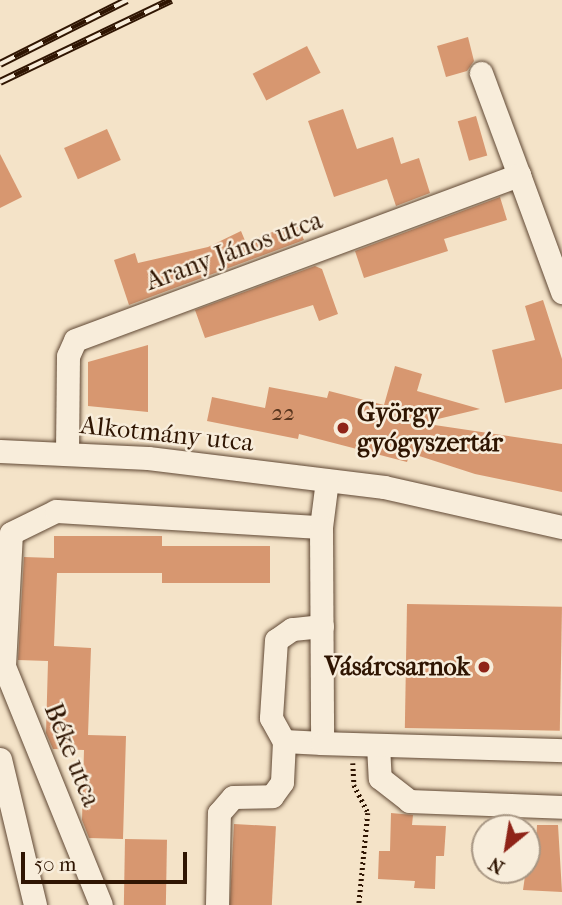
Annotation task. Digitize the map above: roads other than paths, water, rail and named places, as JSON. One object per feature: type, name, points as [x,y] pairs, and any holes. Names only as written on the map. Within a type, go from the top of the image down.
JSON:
[{"type":"street","points":[[481,73],[562,292]]},
{"type":"street","name":"Arany János utca","points":[[67,452],[68,356],[75,340],[519,175]]},
{"type":"street","name":"Alkotmány utca","points":[[0,451],[67,452],[327,480],[562,527]]},
{"type":"street","points":[[322,743],[321,527],[327,480]]},
{"type":"street","name":"Béke utca","points":[[101,905],[2,667],[11,533],[55,511],[321,527]]},
{"type":"street","points":[[216,905],[219,813],[233,797],[272,796],[282,782],[284,741],[271,718],[276,640],[292,629],[322,626]]},
{"type":"street","points":[[284,741],[562,750]]},
{"type":"street","points":[[378,745],[380,778],[410,801],[562,807]]},
{"type":"street","points":[[0,760],[35,905]]},
{"type":"railway","points":[[0,64],[127,0]]},
{"type":"railway","points":[[0,82],[171,0]]},
{"type":"place","name":"György gyógyszertár","points":[[343,428]]},
{"type":"place","name":"Vásárcsarnok","points":[[484,667]]}]
